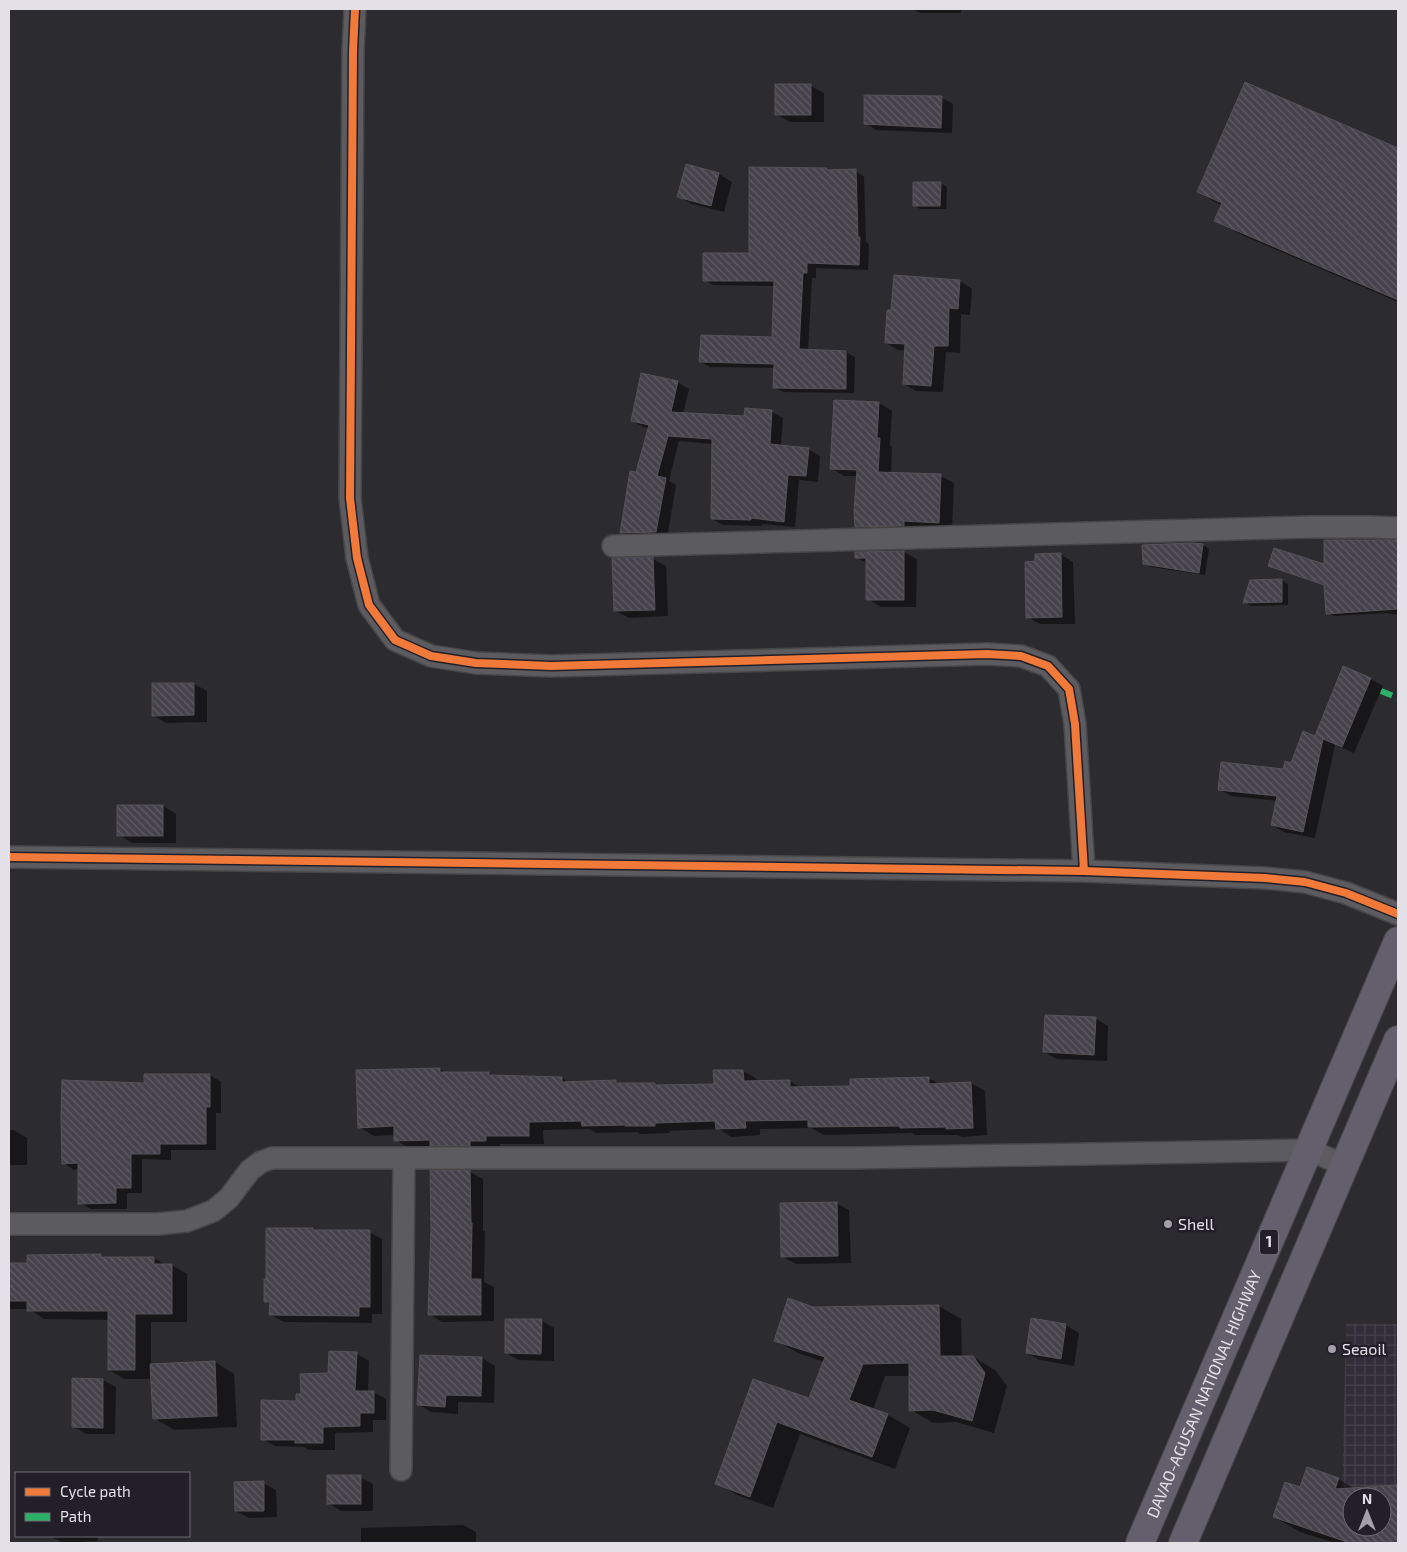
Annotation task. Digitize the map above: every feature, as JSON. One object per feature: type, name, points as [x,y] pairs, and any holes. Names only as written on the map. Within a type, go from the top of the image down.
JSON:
[{"type":"highway","name":"DAVAO-AGUSAN NATIONAL HIGHWAY","points":[[1140,1543],[1398,940]]},
{"type":"highway","points":[[1182,1543],[1396,1051]]},
{"type":"street","points":[[355,9],[353,51],[350,498],[357,558],[369,605],[395,640],[431,656],[476,663],[550,666],[987,654],[1021,656],[1048,666],[1069,689],[1076,724],[1084,871]]},
{"type":"street","points":[[613,546],[1310,527],[1398,528]]},
{"type":"street","points":[[9,857],[1084,871],[1265,878],[1305,882],[1346,893],[1398,914]]},
{"type":"street","points":[[9,1224],[158,1224],[187,1221],[213,1210],[229,1198],[250,1170],[261,1162],[272,1158],[856,1158],[1308,1150],[1345,1165]]},
{"type":"street","points":[[401,1470],[404,1158]]},
{"type":"shaded area","points":[[1346,1323],[1398,1324],[1398,1543],[1341,1543],[1342,1499],[1342,1537],[1392,1537],[1392,1487],[1342,1487]]},
{"type":"building","points":[[1245,82],[1398,148],[1398,300],[1214,221],[1222,203],[1197,192]]},
{"type":"building","points":[[775,84],[811,84],[811,115],[775,115]]},
{"type":"building","points":[[864,95],[942,96],[941,128],[864,124]]},
{"type":"building","points":[[686,164],[719,173],[711,206],[677,197]]},
{"type":"building","points":[[749,167],[827,168],[827,170],[856,169],[858,237],[860,237],[859,265],[807,263],[807,273],[803,273],[799,349],[846,351],[846,389],[773,388],[774,364],[699,362],[701,335],[772,337],[774,281],[703,281],[703,253],[749,253]]},
{"type":"building","points":[[913,182],[941,182],[940,206],[913,206]]},
{"type":"building","points":[[894,275],[960,280],[958,309],[949,308],[948,346],[934,346],[931,386],[903,384],[905,344],[885,343],[887,310],[891,310]]},
{"type":"building","points":[[641,373],[678,381],[671,412],[744,416],[745,408],[772,410],[770,444],[809,448],[806,476],[788,475],[784,522],[751,518],[751,520],[711,519],[712,439],[668,436],[657,476],[666,478],[656,532],[620,533],[630,471],[636,472],[649,425],[631,421]]},
{"type":"building","points":[[834,400],[879,402],[877,438],[880,438],[878,472],[941,474],[939,523],[904,521],[904,526],[855,527],[854,512],[857,470],[830,469]]},
{"type":"building","points":[[1324,540],[1398,540],[1398,609],[1326,614],[1324,585],[1268,566],[1274,548],[1324,564]]},
{"type":"building","points":[[1203,544],[1199,573],[1143,564],[1142,545]]},
{"type":"building","points":[[904,551],[904,600],[866,600],[866,558],[855,558],[855,552]]},
{"type":"building","points":[[1061,553],[1062,617],[1026,618],[1025,562],[1035,561],[1035,554]]},
{"type":"building","points":[[653,557],[655,610],[614,611],[612,558]]},
{"type":"building","points":[[1282,579],[1282,602],[1243,603],[1250,580]]},
{"type":"building","points":[[1343,666],[1371,678],[1342,747],[1323,739],[1303,832],[1271,825],[1277,796],[1218,790],[1221,762],[1283,769],[1285,761],[1291,763],[1303,731],[1315,736]]},
{"type":"building","points":[[152,683],[194,683],[194,715],[152,716]]},
{"type":"building","points":[[117,805],[163,805],[163,836],[117,836]]},
{"type":"building","points":[[1045,1015],[1096,1017],[1094,1055],[1043,1052]]},
{"type":"building","points":[[440,1068],[440,1072],[489,1072],[489,1075],[562,1077],[562,1082],[616,1080],[616,1083],[655,1083],[655,1085],[714,1084],[713,1070],[743,1070],[744,1081],[790,1080],[790,1087],[850,1086],[850,1079],[929,1077],[929,1084],[971,1082],[973,1128],[900,1128],[900,1126],[808,1127],[808,1120],[745,1121],[746,1128],[716,1129],[715,1121],[655,1123],[655,1126],[582,1126],[581,1121],[529,1122],[529,1136],[486,1136],[486,1141],[470,1141],[470,1146],[430,1146],[430,1140],[394,1141],[394,1126],[358,1128],[356,1070]]},
{"type":"building","points":[[144,1074],[210,1074],[210,1107],[206,1107],[206,1144],[160,1144],[160,1154],[131,1154],[131,1188],[116,1188],[116,1203],[78,1204],[78,1163],[62,1164],[62,1080],[144,1083]]},
{"type":"building","points":[[430,1170],[470,1170],[472,1223],[471,1279],[481,1279],[481,1315],[428,1315],[431,1228]]},
{"type":"building","points":[[837,1202],[838,1256],[781,1257],[780,1203]]},
{"type":"building","points":[[266,1228],[370,1230],[370,1307],[359,1307],[359,1316],[269,1315],[270,1302],[264,1302]]},
{"type":"building","points":[[101,1254],[101,1257],[154,1257],[154,1264],[172,1264],[172,1314],[135,1314],[135,1370],[108,1370],[108,1311],[27,1311],[27,1301],[9,1301],[9,1263],[27,1263],[27,1255]]},
{"type":"building","points":[[788,1298],[813,1307],[939,1305],[940,1356],[973,1356],[985,1373],[972,1421],[933,1410],[909,1411],[909,1363],[863,1364],[849,1400],[888,1414],[872,1457],[777,1422],[750,1497],[715,1484],[753,1379],[809,1398],[825,1357],[774,1341]]},
{"type":"building","points":[[1031,1318],[1066,1324],[1061,1359],[1026,1353]]},
{"type":"building","points":[[505,1319],[542,1319],[541,1354],[505,1353]]},
{"type":"building","points":[[329,1351],[357,1352],[355,1391],[374,1391],[374,1413],[360,1413],[360,1426],[323,1427],[323,1443],[295,1443],[295,1440],[261,1440],[261,1400],[296,1401],[296,1394],[301,1394],[300,1374],[328,1373]]},
{"type":"building","points":[[420,1355],[482,1357],[481,1396],[446,1395],[445,1407],[417,1405]]},
{"type":"building","points":[[215,1361],[217,1416],[153,1419],[150,1364]]},
{"type":"building","points":[[72,1378],[103,1379],[103,1428],[72,1427]]},
{"type":"building","points":[[1307,1467],[1339,1478],[1335,1489],[1342,1489],[1342,1537],[1392,1537],[1392,1487],[1366,1487],[1398,1485],[1398,1543],[1350,1543],[1273,1517],[1285,1482],[1300,1487]]},
{"type":"building","points":[[327,1475],[361,1475],[361,1504],[327,1504]]},
{"type":"building","points":[[264,1481],[264,1511],[235,1511],[234,1482]]},
{"type":"marked path","points":[[1381,691],[1398,698]]},
{"type":"cycle path","points":[[355,9],[353,51],[350,498],[357,558],[369,605],[395,640],[431,656],[476,663],[551,666],[987,654],[1021,656],[1048,666],[1069,689],[1075,724],[1084,871]]},
{"type":"cycle path","points":[[9,857],[1084,871],[1265,878],[1305,882],[1346,893],[1398,914]]},
{"type":"place","name":"Shell","points":[[1168,1224]]},
{"type":"place","name":"Seaoil","points":[[1332,1349]]}]
